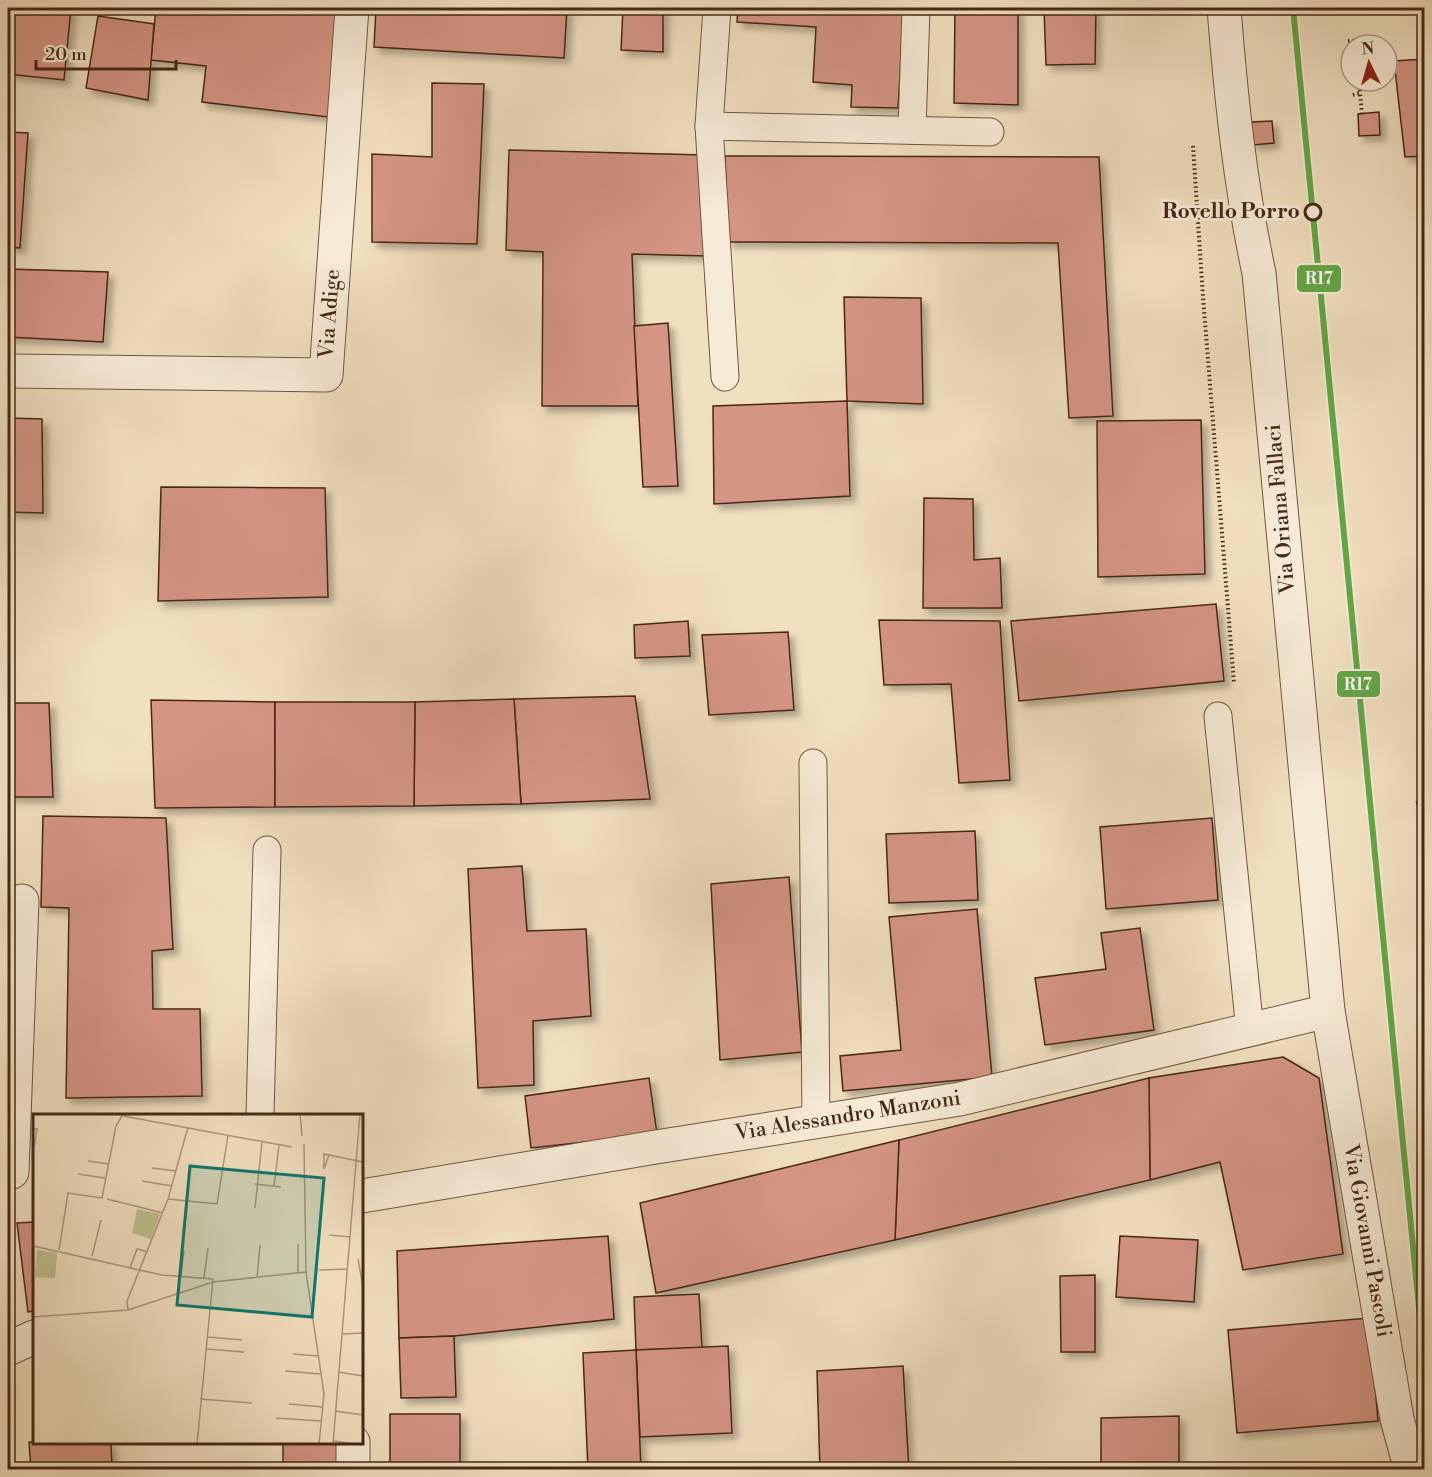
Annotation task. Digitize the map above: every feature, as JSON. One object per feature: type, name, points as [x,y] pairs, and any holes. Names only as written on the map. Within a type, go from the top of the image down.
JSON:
[{"type":"street","name":"Via Adige","points":[[8,371],[326,375],[351,8]]},
{"type":"street","name":"Via Oriana Fallaci","points":[[1224,8],[1232,104],[1245,202],[1259,273],[1328,1011]]},
{"type":"street","points":[[18,1172],[22,901]]},
{"type":"street","name":"Via Alessandro Manzoni","points":[[363,1196],[960,1099],[1328,1011]]},
{"type":"street","name":"Via Giovanni Pascoli","points":[[1328,1011],[1397,1419],[1411,1470]]},
{"type":"street","points":[[8,1349],[33,1337]]},
{"type":"street","points":[[352,1470],[353,1444]]},
{"type":"lane","points":[[717,8],[710,126],[725,377]]},
{"type":"lane","points":[[912,130],[916,8]]},
{"type":"lane","points":[[710,126],[990,132]]},
{"type":"lane","points":[[1218,716],[1250,1030]]},
{"type":"lane","points":[[813,763],[816,1122]]},
{"type":"lane","points":[[260,1114],[267,850]]},
{"type":"path","points":[[1353,95],[1360,93],[1362,114]]},
{"type":"path","points":[[1193,142],[1203,297],[1235,692]]},
{"type":"path","points":[[1416,803],[1425,802]]},
{"type":"path","points":[[1423,850],[1425,863]]},
{"type":"building","points":[[8,8],[71,8],[64,80],[8,74]]},
{"type":"building","points":[[156,8],[341,8],[328,117],[202,102],[206,66],[151,60]]},
{"type":"building","points":[[376,8],[567,8],[564,58],[374,47]]},
{"type":"building","points":[[623,8],[663,8],[663,52],[621,50]]},
{"type":"building","points":[[738,8],[904,8],[898,108],[851,107],[852,85],[813,82],[816,27],[737,22]]},
{"type":"building","points":[[955,8],[1018,8],[1018,105],[954,103]]},
{"type":"building","points":[[1044,8],[1096,8],[1095,64],[1046,65]]},
{"type":"building","points":[[98,16],[154,24],[148,100],[86,88]]},
{"type":"building","points":[[1424,59],[1424,156],[1405,157],[1398,93],[1399,61]]},
{"type":"building","points":[[432,83],[484,84],[477,244],[372,242],[372,154],[432,157]]},
{"type":"building","points":[[1379,112],[1380,135],[1359,136],[1358,114]]},
{"type":"building","points":[[1272,121],[1274,143],[1253,145],[1251,122]]},
{"type":"building","points":[[8,132],[28,133],[20,248],[8,247]]},
{"type":"building","points":[[509,150],[703,155],[706,256],[632,254],[638,406],[542,406],[543,252],[506,250]]},
{"type":"building","points":[[725,156],[1099,157],[1113,416],[1069,418],[1058,243],[728,242]]},
{"type":"building","points":[[8,269],[108,272],[103,342],[8,337]]},
{"type":"building","points":[[844,297],[921,298],[923,404],[847,401]]},
{"type":"building","points":[[668,323],[678,486],[643,487],[634,326]]},
{"type":"building","points":[[847,401],[850,496],[714,504],[713,406]]},
{"type":"building","points":[[8,418],[42,419],[43,513],[8,512]]},
{"type":"building","points":[[1201,420],[1205,574],[1098,577],[1097,421]]},
{"type":"building","points":[[161,487],[325,488],[328,597],[158,601]]},
{"type":"building","points":[[924,498],[973,499],[974,560],[1000,558],[1002,608],[923,608]]},
{"type":"building","points":[[1216,604],[1224,681],[1019,701],[1011,621]]},
{"type":"building","points":[[879,620],[1000,621],[1010,780],[959,783],[951,684],[884,685]]},
{"type":"building","points":[[688,621],[690,656],[635,658],[634,625]]},
{"type":"building","points":[[788,632],[794,710],[709,715],[702,635]]},
{"type":"building","points":[[635,696],[650,799],[521,804],[514,699]]},
{"type":"building","points":[[514,699],[521,804],[414,806],[415,702]]},
{"type":"building","points":[[151,700],[275,702],[275,807],[155,808]]},
{"type":"building","points":[[275,702],[415,702],[414,806],[275,807]]},
{"type":"building","points":[[8,703],[49,703],[53,797],[8,797]]},
{"type":"building","points":[[43,816],[166,818],[173,949],[152,951],[153,1009],[200,1009],[202,1096],[66,1098],[69,908],[41,907]]},
{"type":"building","points":[[1212,818],[1218,900],[1106,909],[1100,827]]},
{"type":"building","points":[[975,831],[978,900],[889,903],[886,834]]},
{"type":"building","points":[[522,866],[527,931],[586,929],[591,1016],[533,1021],[534,1085],[478,1088],[468,869]]},
{"type":"building","points":[[789,877],[802,1052],[720,1060],[711,884]]},
{"type":"building","points":[[977,909],[992,1077],[843,1091],[840,1056],[901,1050],[889,917]]},
{"type":"building","points":[[1140,928],[1154,1030],[1045,1045],[1035,978],[1106,969],[1101,933]]},
{"type":"building","points":[[1283,1057],[1319,1078],[1343,1254],[1243,1270],[1220,1162],[1150,1180],[1149,1078]]},
{"type":"building","points":[[649,1078],[657,1134],[531,1148],[525,1096]]},
{"type":"building","points":[[1149,1078],[1150,1180],[895,1240],[899,1140]]},
{"type":"building","points":[[899,1140],[895,1240],[656,1293],[640,1203]]},
{"type":"building","points":[[33,1222],[33,1311],[28,1312],[17,1223]]},
{"type":"building","points":[[608,1236],[614,1319],[454,1336],[399,1338],[397,1251]]},
{"type":"building","points":[[1120,1236],[1198,1240],[1194,1302],[1116,1297]]},
{"type":"building","points":[[1095,1275],[1095,1352],[1061,1352],[1060,1276]]},
{"type":"building","points":[[699,1294],[702,1348],[636,1350],[634,1297]]},
{"type":"building","points":[[1369,1318],[1378,1421],[1237,1433],[1228,1330]]},
{"type":"building","points":[[454,1336],[456,1397],[401,1398],[399,1338]]},
{"type":"building","points":[[728,1346],[732,1433],[640,1437],[636,1350]]},
{"type":"building","points":[[636,1350],[641,1470],[588,1470],[583,1353]]},
{"type":"building","points":[[903,1366],[909,1470],[820,1470],[817,1371]]},
{"type":"building","points":[[390,1414],[460,1414],[460,1470],[390,1470]]},
{"type":"building","points":[[1179,1416],[1179,1470],[1101,1470],[1101,1418]]},
{"type":"building","points":[[29,1442],[33,1444],[111,1444],[112,1470],[31,1470]]},
{"type":"building","points":[[283,1444],[338,1444],[338,1470],[283,1470]]},
{"type":"transit line","name":"R17","points":[[1293,8],[1424,1360]]},
{"type":"place","name":"Rovello Porro","points":[[1313,212]]}]
